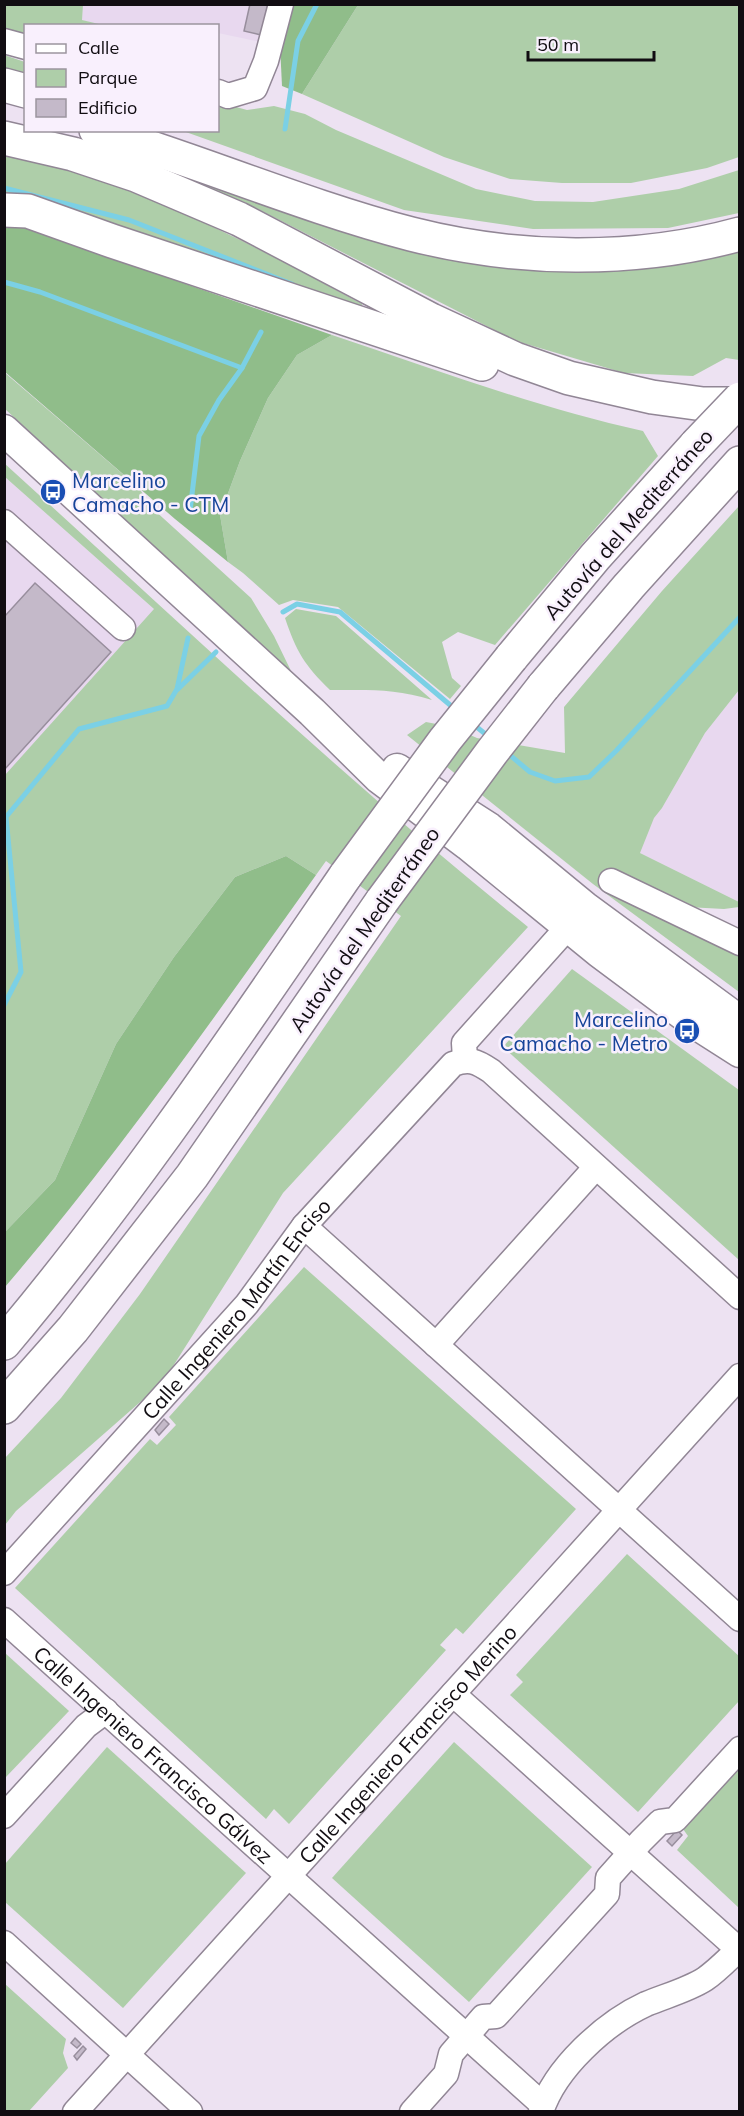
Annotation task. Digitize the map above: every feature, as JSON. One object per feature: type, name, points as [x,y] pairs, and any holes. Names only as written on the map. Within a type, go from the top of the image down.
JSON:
[{"type":"highway","points":[[4,85],[24,91]]},
{"type":"highway","points":[[4,108],[24,112]]},
{"type":"highway","points":[[102,132],[352,217],[414,234],[476,246],[528,253],[598,255],[664,249],[740,234]]},
{"type":"highway","points":[[142,132],[181,158]]},
{"type":"highway","points":[[4,138],[73,154],[125,171],[239,219],[430,320],[516,359],[569,378],[652,397],[703,404],[740,404]]},
{"type":"highway","points":[[4,210],[28,211],[511,374],[569,378]]},
{"type":"highway","name":"Autovía del Mediterráneo","points":[[4,1343],[51,1288],[192,1098],[346,875],[445,740],[595,557],[740,399]]},
{"type":"highway","name":"Autovía del Mediterráneo","points":[[8,1405],[74,1329],[192,1176],[437,824],[543,687],[629,586],[740,463]]},
{"type":"highway","points":[[4,1313],[192,1098]]},
{"type":"main road","points":[[4,430],[312,712],[489,828],[576,918],[693,1022],[740,1052]]},
{"type":"main road","points":[[576,918],[740,1021]]},
{"type":"street","points":[[219,92],[228,96],[255,88],[266,61],[281,4]]},
{"type":"street","points":[[4,41],[24,46]]},
{"type":"street","points":[[6,528],[123,628]]},
{"type":"street","points":[[611,882],[740,944]]},
{"type":"street","points":[[576,918],[464,1043],[470,1060],[491,1071],[740,1297]]},
{"type":"street","name":"Calle Ingeniero Martín Enciso","points":[[4,1573],[247,1304],[304,1226],[442,1074],[453,1064],[470,1060]]},
{"type":"street","points":[[436,1345],[596,1167]]},
{"type":"street","points":[[304,1226],[740,1619]]},
{"type":"street","name":"Calle Ingeniero Francisco Merino","points":[[75,2112],[740,1376]]},
{"type":"street","name":"Calle Ingeniero Francisco Gálvez","points":[[4,1620],[289,1876],[542,2108]]},
{"type":"street","points":[[453,1694],[739,1948],[704,1980],[645,2005],[603,2031],[575,2058],[555,2083],[542,2108]]},
{"type":"street","points":[[4,1816],[86,1726],[106,1711]]},
{"type":"street","points":[[412,2112],[446,2074],[451,2054],[483,2017],[496,2016],[607,1894],[608,1878],[630,1853],[660,1822],[675,1820],[740,1749]]},
{"type":"street","points":[[4,1943],[190,2112]]},
{"type":"shaded area","points":[[83,5],[290,5],[271,44],[219,33],[219,24],[96,24],[82,20]]},
{"type":"shaded area","points":[[5,477],[182,634],[5,827]]},
{"type":"shaded area","points":[[739,690],[739,902],[640,853],[654,818],[705,733]]},
{"type":"green space","points":[[4,5],[83,5],[82,20],[99,24],[24,24],[24,36],[5,29]]},
{"type":"green space","points":[[290,5],[358,5],[302,94],[282,86],[280,45]]},
{"type":"green space","points":[[358,5],[739,5],[739,157],[707,168],[631,183],[562,183],[510,179],[444,157],[302,94]]},
{"type":"green space","points":[[4,55],[24,62],[24,76],[5,70]]},
{"type":"green space","points":[[219,102],[247,110],[274,106],[305,114],[336,130],[476,189],[535,201],[593,202],[679,189],[739,170],[739,213],[668,228],[533,229],[404,210],[186,132],[219,132]]},
{"type":"green space","points":[[121,154],[431,251],[739,246],[739,360],[726,358],[693,376],[624,373],[516,341],[244,202]]},
{"type":"green space","points":[[5,155],[98,180],[189,216],[233,236],[362,304],[363,312],[5,196]]},
{"type":"green space","points":[[5,224],[17,225],[332,335],[297,355],[268,398],[240,461],[220,515],[228,562],[5,372]]},
{"type":"green space","points":[[332,335],[525,399],[643,431],[658,456],[495,645],[458,632],[442,642],[452,678],[461,686],[450,699],[338,607],[293,600],[279,605],[228,562],[220,515],[240,461],[268,398],[297,355]]},
{"type":"green space","points":[[4,372],[139,488],[152,508],[251,598],[274,636],[292,673],[5,409]]},
{"type":"green space","points":[[4,463],[328,757],[460,872],[528,927],[283,1193],[163,1382],[16,1511],[5,1525],[5,1458],[61,1398],[140,1294],[401,916],[326,861],[316,875],[286,856],[235,877],[174,957],[116,1044],[55,1180],[5,1232],[5,775],[154,609],[5,477]]},
{"type":"green space","points":[[739,506],[739,690],[705,733],[654,818],[640,853],[739,902],[739,907],[724,909],[687,907],[739,950],[739,992],[593,884],[407,735],[426,722],[452,727],[477,738],[565,753],[564,707],[662,591]]},
{"type":"green space","points":[[296,609],[336,616],[432,700],[393,692],[330,690],[302,657],[293,640],[285,618]]},
{"type":"green space","points":[[286,856],[316,875],[126,1136],[5,1287],[5,1232],[55,1180],[116,1044],[174,957],[235,877]]},
{"type":"green space","points":[[572,969],[739,1090],[739,1260],[503,1047]]},
{"type":"green space","points":[[304,1267],[576,1509],[463,1634],[456,1628],[440,1645],[446,1650],[289,1824],[274,1809],[266,1819],[15,1588],[150,1439],[157,1445],[176,1425],[169,1417]]},
{"type":"green space","points":[[627,1554],[740,1657],[739,1701],[638,1812],[510,1695],[523,1682],[516,1675]]},
{"type":"green space","points":[[5,1653],[69,1711],[5,1778]]},
{"type":"green space","points":[[454,1742],[592,1867],[469,2002],[332,1878]]},
{"type":"green space","points":[[107,1747],[246,1873],[123,2008],[5,1902],[5,1864]]},
{"type":"green space","points":[[739,1766],[739,1908],[677,1850],[688,1836],[683,1829]]},
{"type":"green space","points":[[5,1984],[66,2039],[63,2053],[68,2068],[29,2111],[5,2111]]},
{"type":"building","points":[[250,4],[268,4],[261,35],[244,31]]},
{"type":"building","points":[[35,583],[111,652],[4,770],[4,617]]},
{"type":"building","points":[[164,1419],[169,1424],[159,1435],[155,1430]]},
{"type":"building","points":[[677,1830],[682,1835],[672,1846],[667,1841]]},
{"type":"building","points":[[75,2038],[81,2044],[77,2048],[71,2043]]},
{"type":"building","points":[[83,2046],[86,2049],[77,2060],[74,2056]]},
{"type":"waterway","points":[[285,129],[298,41],[317,4]]},
{"type":"waterway","points":[[4,188],[129,220],[292,284]]},
{"type":"waterway","points":[[4,282],[40,292],[242,368]]},
{"type":"waterway","points":[[190,511],[199,436],[219,400],[242,368],[261,332]]},
{"type":"waterway","points":[[283,612],[297,604],[340,612],[456,710]]},
{"type":"waterway","points":[[505,751],[530,772],[555,781],[589,777],[740,617]]},
{"type":"waterway","points":[[4,1005],[21,972],[6,817],[79,729],[167,706],[177,689],[188,638]]},
{"type":"waterway","points":[[178,689],[216,652]]},
{"type":"waterway","points":[[473,724],[489,737]]},
{"type":"place","name":"Marcelino Camacho - CTM","points":[[53,492]]},
{"type":"place","name":"Marcelino Camacho - Metro","points":[[687,1031]]}]
